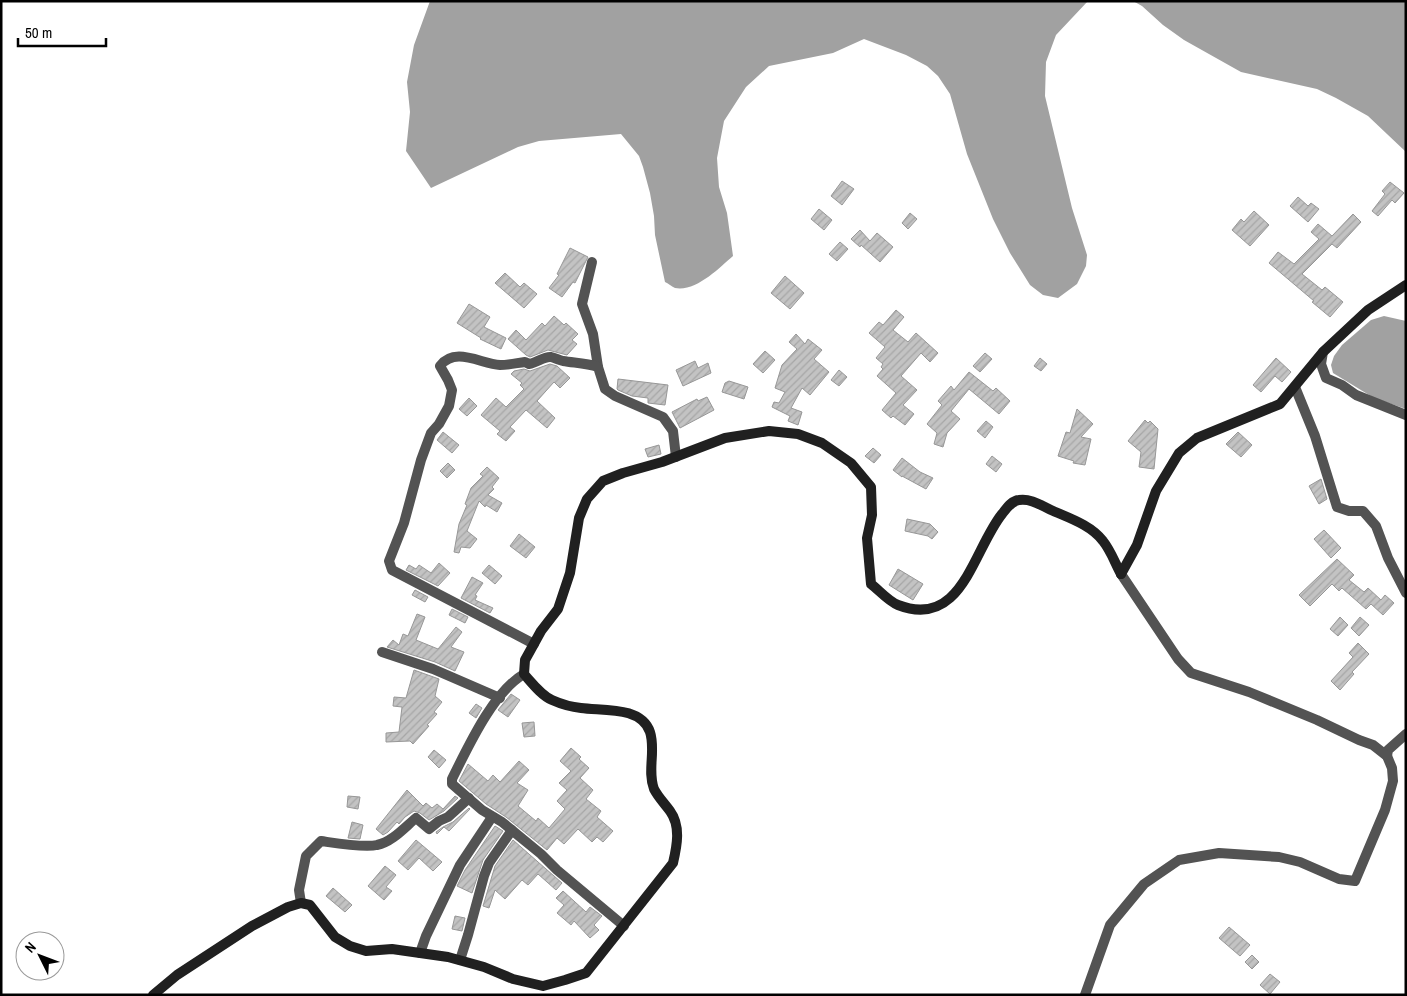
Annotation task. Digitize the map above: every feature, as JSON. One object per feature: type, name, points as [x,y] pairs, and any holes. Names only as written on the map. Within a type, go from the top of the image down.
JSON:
[{"type":"street","points":[[592,262],[582,304],[593,334],[598,367],[606,389],[615,396],[663,417],[674,431],[676,457]]},
{"type":"street","points":[[1121,574],[1137,545],[1156,491],[1179,453],[1196,438],[1280,404],[1323,352],[1368,310],[1406,285]]},
{"type":"street","points":[[1323,352],[1321,364],[1326,378],[1342,385],[1356,395],[1406,415]]},
{"type":"street","points":[[534,644],[392,570],[389,561],[404,523],[420,460],[431,433],[439,424],[449,406],[452,390],[440,366],[442,362],[450,357],[459,356],[501,365],[525,362],[529,364],[552,357],[561,361],[587,363],[598,367]]},
{"type":"street","points":[[1295,387],[1315,436],[1337,508],[1349,511],[1363,511],[1376,526],[1388,558],[1406,593]]},
{"type":"street","points":[[524,674],[525,660],[558,609],[570,573],[579,518],[587,499],[603,481],[676,457],[725,438],[769,431],[798,434],[822,443],[851,463],[871,487],[872,515],[867,538],[871,584],[896,604],[919,610],[932,609],[942,604],[967,578],[995,523],[1011,503],[1019,500],[1033,501],[1091,529],[1103,540],[1121,574],[1178,659],[1191,673],[1249,692],[1374,746],[1387,756],[1392,768],[1393,781],[1385,810],[1355,881],[1340,879],[1300,862],[1279,857],[1219,853],[1179,860],[1144,884],[1110,925],[1084,995]]},
{"type":"street","points":[[382,652],[433,669],[500,698]]},
{"type":"street","points":[[524,674],[512,681],[482,722],[469,743],[452,779],[452,784],[492,817],[512,830],[624,926]]},
{"type":"street","points":[[153,995],[177,975],[252,926],[288,907],[301,903],[310,905],[335,937],[350,946],[366,951],[392,949],[460,960],[484,967],[512,979],[543,986],[586,973],[673,863],[677,847],[676,824],[671,812],[654,789],[651,776],[652,743],[650,731],[642,719],[625,712],[581,708],[550,699],[524,674]]},
{"type":"street","points":[[1387,756],[1388,750],[1406,734]]},
{"type":"street","points":[[301,903],[299,890],[306,856],[321,841],[354,845],[376,845],[393,837],[416,818],[429,829],[448,817],[468,798]]},
{"type":"street","points":[[420,953],[426,936],[460,865],[492,817]]},
{"type":"street","points":[[460,960],[489,863],[512,830]]},
{"type":"shaded area","points":[[430,1],[1088,1],[1056,35],[1046,62],[1045,96],[1072,208],[1087,255],[1086,266],[1077,284],[1058,298],[1043,295],[1030,285],[1010,253],[993,219],[967,154],[950,94],[938,76],[927,66],[906,55],[864,39],[833,53],[769,66],[746,87],[724,121],[717,158],[719,187],[727,213],[733,256],[699,283],[683,288],[675,288],[665,282],[655,235],[650,193],[643,167],[639,156],[621,134],[539,141],[518,147],[431,188],[406,151],[410,112],[407,82],[414,45]]},
{"type":"shaded area","points":[[1133,1],[1406,1],[1406,152],[1368,116],[1336,98],[1317,89],[1241,72],[1184,40]]},
{"type":"shaded area","points":[[1384,316],[1406,321],[1406,409],[1374,398],[1333,373],[1331,365],[1334,356],[1342,345],[1371,320]]},
{"type":"building","points":[[842,181],[854,189],[842,205],[831,196]]},
{"type":"building","points":[[1390,182],[1404,193],[1395,203],[1392,200],[1378,216],[1372,211],[1385,194],[1382,191]]},
{"type":"building","points":[[1298,197],[1308,206],[1311,203],[1319,209],[1308,222],[1290,206]]},
{"type":"building","points":[[819,209],[832,220],[824,230],[811,219]]},
{"type":"building","points":[[1254,211],[1269,225],[1250,246],[1232,230],[1241,219],[1244,222]]},
{"type":"building","points":[[910,213],[917,219],[908,229],[902,223]]},
{"type":"building","points":[[1353,214],[1361,222],[1337,248],[1332,244],[1302,274],[1322,290],[1325,287],[1343,302],[1330,317],[1269,263],[1278,252],[1294,264],[1319,239],[1311,232],[1318,224],[1332,236]]},
{"type":"building","points":[[860,230],[870,241],[877,233],[893,247],[880,262],[861,245],[860,247],[851,239]]},
{"type":"building","points":[[840,242],[848,249],[837,261],[829,254]]},
{"type":"building","points":[[570,248],[588,257],[575,283],[573,282],[562,297],[549,288],[559,275],[557,274]]},
{"type":"building","points":[[505,273],[520,287],[524,283],[537,294],[524,308],[495,283]]},
{"type":"building","points":[[785,276],[804,293],[790,309],[771,293]]},
{"type":"building","points":[[469,304],[490,317],[484,327],[506,338],[501,349],[480,339],[457,323]]},
{"type":"building","points":[[896,310],[904,317],[893,330],[908,342],[916,333],[938,353],[930,362],[921,353],[901,376],[917,390],[903,405],[914,414],[905,425],[893,416],[891,418],[882,410],[896,393],[877,376],[883,369],[881,367],[883,364],[876,358],[885,347],[869,333],[879,322],[883,325]]},
{"type":"building","points":[[554,316],[564,325],[566,323],[578,334],[572,340],[577,344],[567,355],[548,350],[530,357],[508,339],[516,330],[526,340],[542,323],[545,326]]},
{"type":"building","points":[[796,334],[805,344],[808,339],[822,350],[814,359],[829,372],[810,395],[802,388],[791,408],[802,412],[798,425],[788,421],[790,416],[772,407],[774,402],[779,403],[785,392],[775,388],[782,365],[797,349],[789,342]]},
{"type":"building","points":[[765,351],[775,360],[763,373],[753,364]]},
{"type":"building","points":[[985,353],[992,359],[980,372],[973,366]]},
{"type":"building","points":[[1040,358],[1047,364],[1041,371],[1034,366]]},
{"type":"building","points":[[1276,358],[1291,372],[1282,382],[1275,376],[1261,392],[1253,385]]},
{"type":"building","points":[[695,361],[698,368],[708,363],[711,373],[683,386],[676,370]]},
{"type":"building","points":[[550,364],[557,366],[570,378],[560,388],[554,382],[537,401],[555,418],[547,428],[526,410],[510,427],[515,431],[506,441],[497,434],[500,431],[481,415],[496,398],[506,407],[524,389],[520,385],[522,383],[511,374],[514,371],[524,369],[530,371]]},
{"type":"building","points":[[839,370],[847,377],[839,386],[831,380]]},
{"type":"building","points":[[969,372],[993,391],[996,388],[1010,401],[999,414],[969,389],[951,411],[960,419],[947,433],[943,447],[934,444],[937,433],[927,424],[942,405],[938,401],[951,386],[954,390]]},
{"type":"building","points":[[618,379],[668,385],[665,405],[648,403],[648,398],[632,396],[618,390]]},
{"type":"building","points":[[729,381],[748,387],[744,399],[722,392],[725,383]]},
{"type":"building","points":[[707,397],[714,410],[680,428],[672,412],[697,399],[698,401]]},
{"type":"building","points":[[469,398],[477,406],[467,416],[459,409]]},
{"type":"building","points":[[1077,409],[1093,424],[1081,437],[1091,439],[1085,465],[1073,463],[1074,461],[1058,456],[1066,432],[1070,433]]},
{"type":"building","points":[[1145,420],[1148,423],[1150,421],[1158,429],[1154,469],[1139,467],[1141,452],[1128,441]]},
{"type":"building","points":[[986,421],[993,427],[985,438],[977,431]]},
{"type":"building","points":[[443,432],[459,445],[452,453],[437,440]]},
{"type":"building","points":[[1238,432],[1252,445],[1241,457],[1226,444]]},
{"type":"building","points":[[659,445],[661,454],[648,457],[645,449]]},
{"type":"building","points":[[873,448],[881,455],[874,463],[865,456]]},
{"type":"building","points":[[992,456],[1002,464],[996,472],[986,464]]},
{"type":"building","points":[[902,458],[920,472],[933,478],[926,489],[902,477],[893,470]]},
{"type":"building","points":[[448,463],[455,470],[447,478],[440,471]]},
{"type":"building","points":[[487,467],[499,478],[492,487],[494,489],[488,495],[502,503],[497,512],[486,505],[485,507],[479,501],[467,531],[477,539],[470,548],[461,547],[459,553],[454,552],[459,524],[467,505],[465,504],[471,488],[483,476],[480,474]]},
{"type":"building","points":[[1321,479],[1327,499],[1319,504],[1309,486]]},
{"type":"building","points":[[907,519],[930,524],[938,532],[932,539],[928,536],[905,531]]},
{"type":"building","points":[[1324,530],[1341,548],[1331,558],[1314,539]]},
{"type":"building","points":[[519,534],[535,547],[526,558],[510,546]]},
{"type":"building","points":[[1337,559],[1354,575],[1349,580],[1364,592],[1368,588],[1381,600],[1385,595],[1394,603],[1383,615],[1371,604],[1366,609],[1342,588],[1339,591],[1332,584],[1310,606],[1299,595]]},
{"type":"building","points":[[439,563],[450,573],[438,586],[406,570],[409,565],[416,569],[419,565],[431,573]]},
{"type":"building","points":[[489,565],[502,576],[495,584],[482,573]]},
{"type":"building","points":[[898,569],[923,584],[913,600],[889,585]]},
{"type":"building","points":[[472,577],[483,583],[475,595],[477,596],[475,600],[493,608],[490,613],[461,598]]},
{"type":"building","points":[[415,590],[428,597],[425,602],[412,595]]},
{"type":"building","points":[[452,609],[468,617],[465,623],[449,615]]},
{"type":"building","points":[[417,614],[425,617],[416,640],[438,649],[456,627],[462,632],[451,647],[464,652],[455,671],[435,662],[387,647],[393,640],[399,645],[403,634],[408,636]]},
{"type":"building","points":[[1340,617],[1348,625],[1338,636],[1330,629]]},
{"type":"building","points":[[1360,617],[1369,625],[1359,636],[1351,628]]},
{"type":"building","points":[[1358,643],[1369,654],[1352,672],[1354,674],[1340,690],[1331,681],[1353,657],[1349,653]]},
{"type":"building","points":[[414,670],[439,679],[435,696],[442,702],[434,712],[437,714],[427,725],[429,726],[413,744],[410,741],[386,742],[386,733],[399,732],[402,707],[393,706],[394,697],[406,698]]},
{"type":"building","points":[[511,694],[520,700],[508,717],[498,710]]},
{"type":"building","points":[[476,704],[482,708],[476,718],[469,713]]},
{"type":"building","points":[[534,722],[535,736],[524,737],[522,723]]},
{"type":"building","points":[[571,748],[589,768],[580,778],[593,790],[586,799],[601,811],[597,817],[613,831],[603,842],[597,837],[592,842],[578,829],[564,844],[557,838],[547,850],[459,781],[468,764],[488,781],[493,775],[500,782],[519,761],[529,770],[517,783],[528,790],[518,806],[536,821],[538,818],[549,828],[565,809],[557,801],[567,790],[559,783],[571,771],[560,761]]},
{"type":"building","points":[[434,750],[446,760],[439,768],[428,757]]},
{"type":"building","points":[[407,790],[423,806],[426,803],[432,808],[437,804],[443,809],[455,796],[458,798],[444,811],[429,820],[414,811],[399,824],[397,822],[383,835],[376,829]]},
{"type":"building","points":[[348,796],[360,797],[358,809],[347,807]]},
{"type":"building","points":[[469,808],[449,831],[444,827],[437,834],[436,832],[443,827],[453,822]]},
{"type":"building","points":[[352,822],[363,825],[360,839],[348,838]]},
{"type":"building","points":[[495,826],[503,831],[483,860],[472,893],[457,886],[465,870]]},
{"type":"building","points":[[416,840],[442,862],[433,871],[419,858],[408,870],[398,861]]},
{"type":"building","points":[[513,840],[562,883],[556,890],[538,874],[528,885],[522,880],[505,899],[495,890],[489,908],[483,906],[495,866]]},
{"type":"building","points":[[385,866],[396,875],[386,887],[392,891],[384,900],[368,886]]},
{"type":"building","points":[[333,888],[352,905],[345,912],[326,896]]},
{"type":"building","points":[[563,891],[586,912],[590,907],[602,916],[594,925],[599,930],[590,938],[574,921],[571,925],[557,913],[564,905],[556,898]]},
{"type":"building","points":[[455,916],[465,918],[462,931],[452,929]]},
{"type":"building","points":[[1229,927],[1250,945],[1240,956],[1219,938]]},
{"type":"building","points":[[1252,955],[1259,962],[1252,969],[1245,962]]},
{"type":"building","points":[[1270,974],[1280,982],[1270,994],[1260,985]]}]
